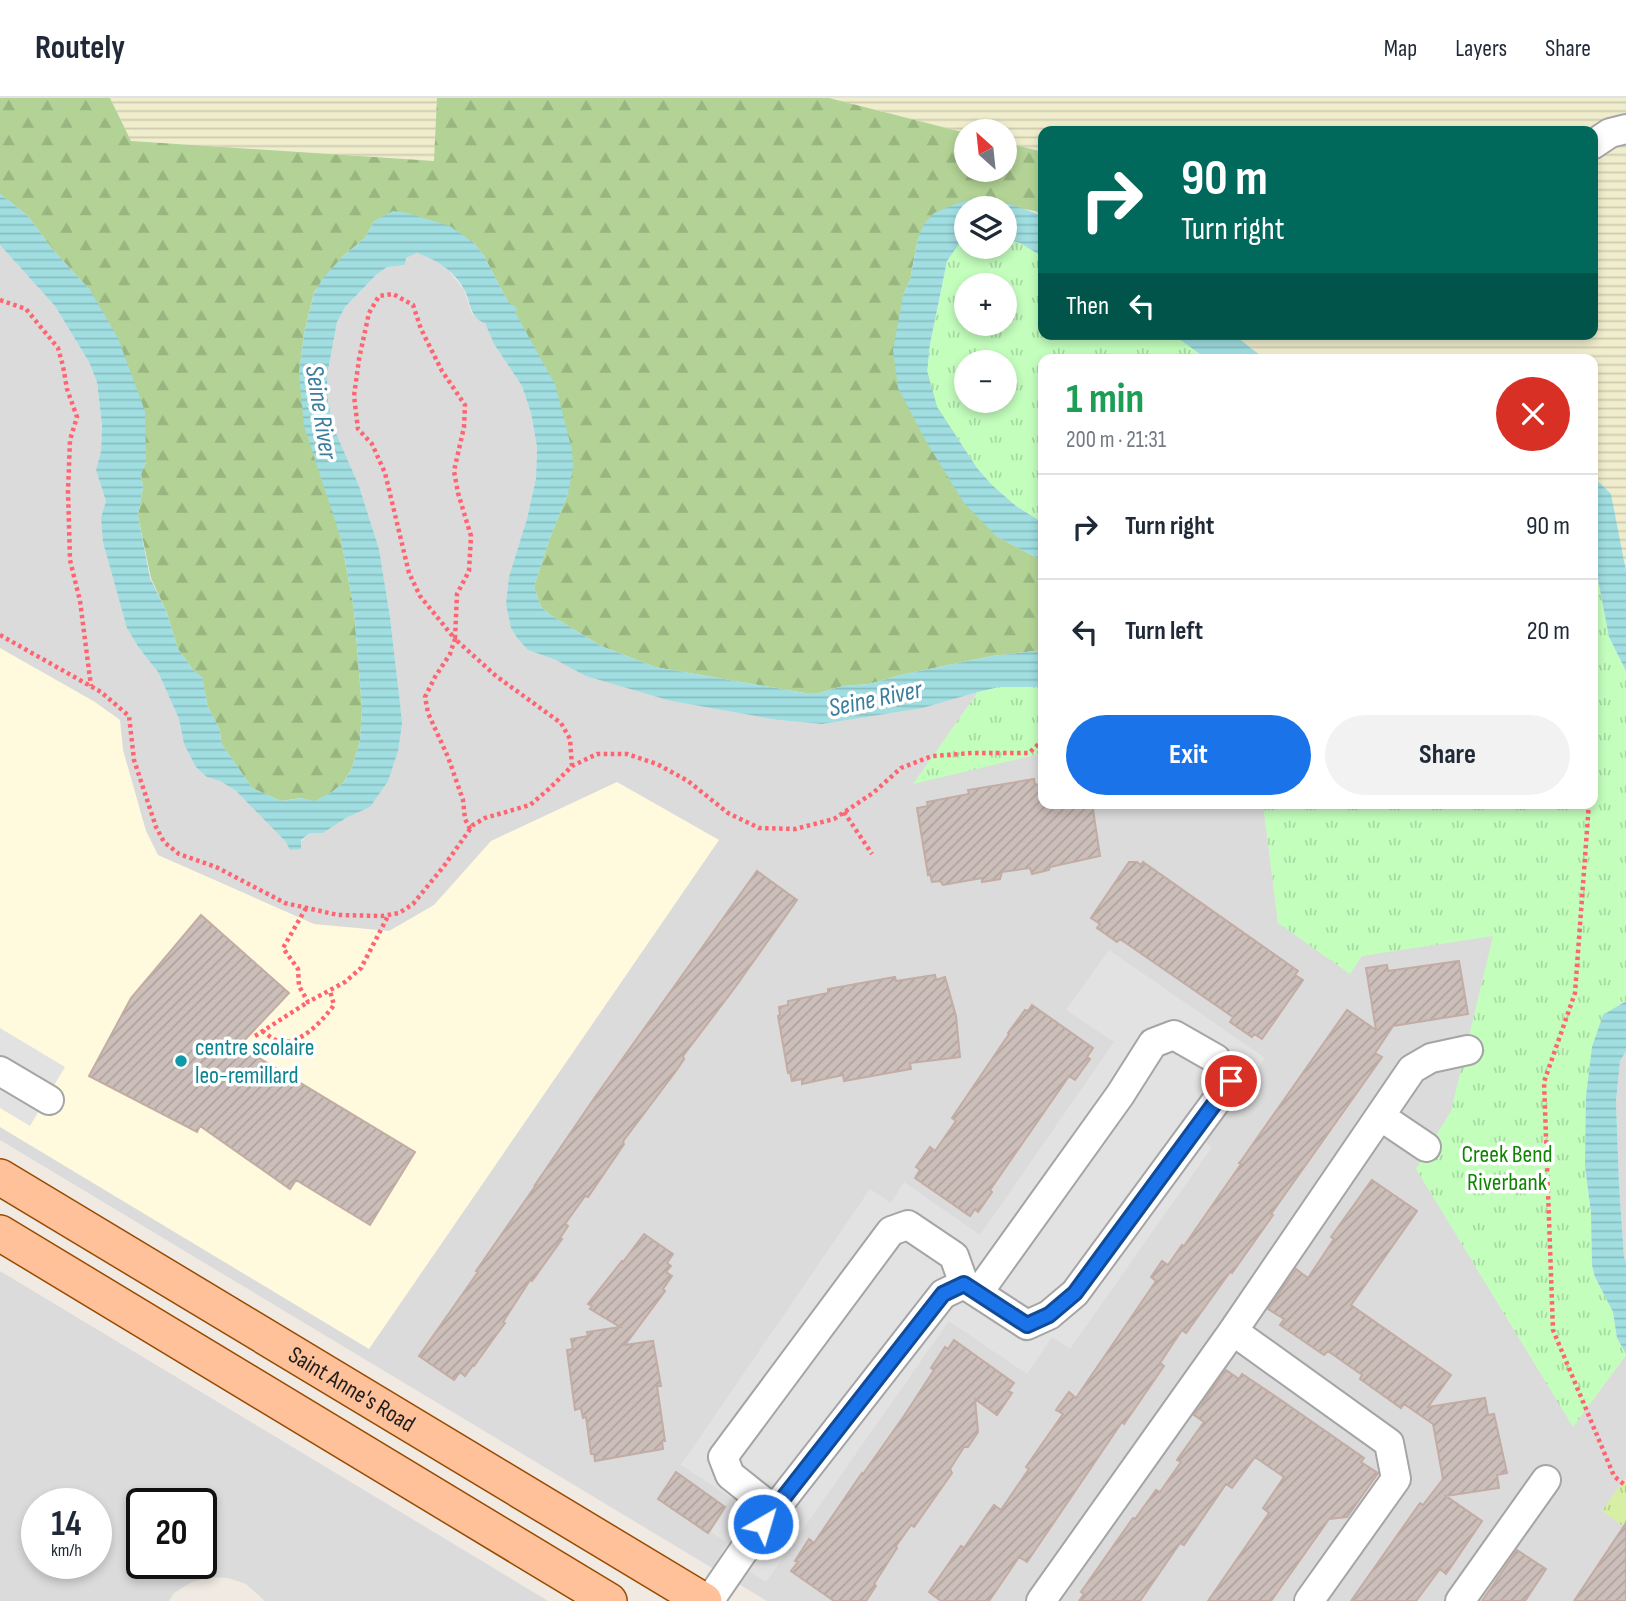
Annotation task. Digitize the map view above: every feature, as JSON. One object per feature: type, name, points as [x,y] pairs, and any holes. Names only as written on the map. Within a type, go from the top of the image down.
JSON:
[{"type":"main road","name":"Saint Anne's Road","points":[[0,1177],[704,1601]]},
{"type":"main road","name":"Saint Anne's Road","points":[[0,1233],[609,1601]]},
{"type":"lane","points":[[1598,141],[1611,133],[1626,130]]},
{"type":"lane","points":[[709,1601],[774,1510],[943,1294],[971,1289],[1119,1095],[1153,1043],[1174,1035],[1216,1059],[1231,1081],[1075,1293],[1049,1315],[1027,1325],[971,1289],[954,1256],[908,1225],[891,1231],[723,1457],[730,1475],[774,1510]]},
{"type":"lane","points":[[1041,1601],[1233,1331],[1412,1069],[1431,1058],[1468,1050]]},
{"type":"lane","points":[[0,1071],[49,1100]]},
{"type":"lane","points":[[1380,1116],[1426,1147]]},
{"type":"lane","points":[[1233,1331],[1389,1443],[1396,1479],[1309,1601]]},
{"type":"lane","points":[[1460,1601],[1546,1480]]},
{"type":"path","points":[[470,829],[465,819],[463,800],[448,757],[428,713],[425,697],[456,639],[457,594],[469,571],[471,536],[454,471],[464,427],[465,405],[442,371],[421,329],[413,305],[393,294],[379,296],[369,313],[354,396],[358,429],[372,444],[385,474],[409,573],[420,596],[456,639],[496,676],[561,723],[570,739],[572,765]]},
{"type":"path","points":[[0,300],[26,309],[58,348],[67,388],[78,417],[71,440],[68,491],[70,560],[80,601],[90,686]]},
{"type":"path","points":[[0,635],[101,692],[129,716],[134,760],[156,827],[164,842],[179,853],[216,867],[285,903],[338,915],[389,915],[399,913],[414,904],[473,825],[485,818],[530,805],[572,765],[597,754],[627,754],[657,764],[688,781],[728,813],[759,828],[795,829],[834,819],[873,793],[901,768],[932,757],[973,753],[1029,753],[1038,745]]},
{"type":"path","points":[[1589,809],[1575,993],[1544,1082],[1553,1330],[1614,1476],[1626,1486]]},
{"type":"path","points":[[844,812],[872,854]]},
{"type":"path","points":[[306,908],[283,948],[298,969],[299,986],[308,1002]]},
{"type":"path","points":[[256,1035],[345,982],[361,968],[389,915]]},
{"type":"path","points":[[262,1031],[278,1041],[296,1040],[322,1021],[334,1005],[330,991]]},
{"type":"shaded area","points":[[110,98],[437,98],[435,161],[131,141]]},
{"type":"shaded area","points":[[829,98],[1626,98],[1626,571],[1611,494],[1598,482],[1598,354],[1259,354],[1241,340],[1598,340],[1598,126],[1038,126],[1038,151],[1017,145],[1017,119],[954,119],[954,130]]},
{"type":"shaded area","points":[[0,245],[55,306],[89,362],[97,382],[102,425],[101,451],[96,470],[106,501],[101,517],[139,648],[158,672],[179,719],[184,744],[207,777],[235,790],[291,850],[310,833],[323,833],[370,807],[400,703],[379,549],[359,486],[335,431],[328,402],[327,376],[337,322],[345,307],[376,275],[387,267],[405,265],[406,258],[417,253],[433,258],[447,268],[464,290],[472,314],[485,323],[494,344],[522,386],[531,413],[537,447],[536,478],[527,519],[528,650],[671,701],[778,720],[821,724],[923,708],[978,692],[914,783],[1038,754],[1038,809],[1264,809],[1278,923],[1374,914],[1542,887],[1573,1426],[1626,1355],[1626,1477],[1603,1511],[1626,1528],[1626,1601],[767,1601],[0,1140]]},
{"type":"shaded area","points":[[0,648],[95,702],[120,720],[123,750],[146,831],[158,855],[314,924],[389,931],[434,905],[491,841],[617,782],[719,840],[369,1349],[0,1127]]},
{"type":"shaded area","points":[[1109,950],[1265,1058],[1220,1118],[1199,1137],[1212,1147],[1070,1349],[1052,1337],[1027,1374],[949,1321],[766,1582],[721,1553],[727,1543],[711,1532],[733,1499],[681,1465],[870,1189],[891,1203],[904,1182],[980,1235],[1114,1042],[1066,1010]]},
{"type":"shaded area","points":[[0,1028],[65,1067],[30,1126],[0,1108]]},
{"type":"shaded area","points":[[1626,1051],[1626,1262],[1619,1185],[1616,1101],[1620,1060]]},
{"type":"shaded area","points":[[0,1271],[548,1601],[265,1601],[246,1584],[217,1577],[217,1488],[126,1488],[126,1579],[203,1579],[174,1593],[169,1601],[0,1601]]},
{"type":"green space","points":[[0,98],[110,98],[131,141],[434,161],[437,98],[829,98],[954,130],[954,182],[1017,182],[1017,145],[1038,151],[1038,213],[1017,208],[1017,196],[954,196],[954,212],[918,238],[910,280],[903,295],[996,536],[1038,558],[1038,651],[992,656],[869,684],[805,693],[655,667],[601,646],[552,616],[541,607],[534,587],[568,494],[508,302],[484,256],[474,243],[374,221],[365,238],[343,256],[314,292],[304,334],[299,374],[341,539],[354,610],[362,709],[360,740],[352,768],[343,783],[332,792],[315,802],[301,798],[281,801],[252,788],[221,743],[220,730],[208,707],[202,678],[178,649],[167,613],[151,578],[138,516],[143,487],[141,474],[146,462],[90,290],[53,250],[28,216],[0,194]]},
{"type":"green space","points":[[1017,242],[1038,254],[1038,340],[1180,340],[1200,354],[1038,354],[1038,520],[1016,506],[977,468],[937,407],[927,371],[947,261],[954,250],[954,259],[1017,259]]},
{"type":"green space","name":"Creek Bend Riverbank","points":[[1598,579],[1609,637],[1626,671],[1626,1001],[1621,1002],[1585,1166],[1591,1213],[1592,1265],[1595,1277],[1613,1312],[1617,1338],[1626,1355],[1573,1427],[1416,1169],[1451,1111],[1493,936],[1362,956],[1350,974],[1278,923],[1264,809],[1598,809]]},
{"type":"green space","points":[[999,687],[1038,687],[1038,754],[913,784],[978,692]]},
{"type":"green space","points":[[1626,1477],[1626,1528],[1602,1511]]},
{"type":"water","name":"Seine River","points":[[0,194],[28,216],[53,250],[90,290],[118,338],[145,411],[146,462],[141,474],[143,487],[138,516],[150,578],[167,613],[178,649],[194,671],[202,677],[208,707],[220,730],[221,743],[252,788],[281,801],[301,798],[315,801],[332,792],[343,783],[352,768],[360,740],[362,709],[354,610],[341,539],[304,426],[299,374],[304,334],[314,293],[323,278],[343,256],[365,238],[374,221],[393,211],[450,226],[474,243],[484,256],[508,302],[517,308],[515,312],[555,384],[572,450],[573,467],[568,494],[534,587],[541,607],[552,616],[601,646],[655,667],[805,693],[869,684],[992,656],[1038,651],[1038,687],[999,687],[923,708],[822,724],[778,720],[671,701],[586,676],[556,660],[528,650],[511,628],[506,604],[509,577],[527,519],[536,478],[537,447],[531,413],[522,386],[494,344],[485,323],[476,318],[461,284],[445,267],[417,253],[406,258],[405,265],[387,267],[376,275],[345,307],[337,322],[327,376],[328,402],[335,431],[359,486],[379,549],[402,724],[398,751],[388,781],[370,807],[323,833],[310,833],[301,840],[301,849],[290,850],[286,842],[235,790],[207,777],[196,767],[184,744],[179,719],[158,672],[127,628],[103,542],[101,517],[106,501],[96,470],[101,451],[102,425],[97,382],[89,362],[55,306],[0,245]]},
{"type":"water","points":[[954,205],[954,251],[947,261],[927,371],[937,407],[977,468],[992,485],[1016,506],[1038,520],[1038,558],[996,536],[964,503],[927,443],[898,388],[893,350],[903,295],[910,280],[918,238],[924,224],[934,213]]},
{"type":"water","points":[[1017,207],[1038,214],[1038,254],[1017,242]]},
{"type":"water","points":[[1180,340],[1241,340],[1259,354],[1200,354]]},
{"type":"water","points":[[1598,482],[1611,494],[1626,571],[1626,671],[1609,637],[1598,579]]},
{"type":"water","points":[[1626,1001],[1626,1051],[1620,1061],[1616,1101],[1619,1185],[1626,1262],[1626,1354],[1617,1338],[1613,1312],[1595,1277],[1592,1265],[1591,1213],[1585,1166],[1586,1096],[1592,1047],[1603,1015]]},
{"type":"building","points":[[1034,779],[1035,785],[1038,784],[1038,809],[1093,809],[1100,856],[1050,867],[1049,870],[1032,874],[1030,868],[1002,872],[1000,879],[982,882],[982,878],[943,885],[940,881],[932,882],[930,874],[928,875],[917,808],[928,806],[927,802],[969,794],[968,790]]},
{"type":"building","points":[[1129,862],[1141,865],[1143,862],[1298,971],[1295,975],[1303,980],[1262,1039],[1254,1034],[1252,1037],[1230,1022],[1233,1017],[1120,939],[1117,942],[1097,928],[1100,924],[1091,918]]},
{"type":"building","points":[[757,871],[797,900],[683,1056],[684,1059],[676,1071],[624,1140],[624,1144],[588,1197],[585,1196],[565,1224],[568,1226],[560,1238],[562,1239],[532,1281],[530,1280],[503,1322],[505,1323],[474,1366],[465,1376],[460,1372],[454,1380],[419,1356],[593,1100]]},
{"type":"building","name":"centre scolaire leo-remillard","points":[[201,915],[289,993],[239,1046],[415,1152],[370,1225],[296,1180],[290,1189],[200,1126],[197,1132],[89,1076],[131,998]]},
{"type":"building","points":[[1459,961],[1468,1014],[1393,1026],[1375,1053],[1382,1057],[1232,1273],[1230,1272],[1186,1333],[1182,1330],[1160,1363],[1164,1366],[1124,1424],[1122,1422],[1027,1562],[1019,1557],[989,1601],[941,1601],[929,1592],[994,1505],[1001,1510],[1029,1469],[1026,1467],[1063,1414],[1056,1410],[1069,1392],[1076,1398],[1156,1281],[1151,1277],[1162,1261],[1168,1265],[1182,1245],[1184,1246],[1347,1010],[1376,1030],[1366,968],[1387,965],[1388,971]]},
{"type":"building","points":[[935,975],[936,980],[945,977],[956,1016],[960,1057],[910,1063],[911,1069],[844,1081],[843,1075],[802,1084],[802,1079],[792,1081],[790,1072],[788,1073],[778,1016],[779,1007],[788,1005],[788,1001],[828,993],[828,989],[895,977],[896,981]]},
{"type":"building","points":[[1032,1005],[1093,1048],[1087,1057],[1090,1059],[1075,1080],[1069,1076],[990,1190],[992,1192],[978,1212],[975,1209],[970,1216],[915,1178],[920,1170],[916,1167],[930,1147],[935,1151],[956,1121],[952,1118],[1008,1033]]},
{"type":"building","points":[[1372,1180],[1417,1211],[1351,1305],[1451,1375],[1428,1407],[1485,1398],[1488,1415],[1494,1414],[1507,1473],[1497,1475],[1499,1488],[1446,1496],[1482,1521],[1446,1574],[1440,1569],[1416,1601],[1351,1601],[1420,1503],[1423,1505],[1443,1479],[1433,1424],[1404,1404],[1401,1408],[1360,1379],[1362,1375],[1328,1351],[1324,1355],[1280,1325],[1284,1319],[1268,1309],[1296,1269],[1308,1278],[1334,1239],[1331,1237]]},
{"type":"building","points":[[644,1234],[673,1254],[667,1263],[671,1266],[666,1272],[672,1276],[663,1289],[665,1291],[625,1345],[653,1341],[661,1386],[657,1386],[665,1441],[662,1441],[663,1449],[595,1461],[594,1454],[591,1454],[586,1417],[583,1418],[581,1408],[575,1410],[567,1350],[573,1349],[571,1339],[588,1336],[587,1332],[620,1327],[590,1309],[592,1306],[588,1304]]},
{"type":"building","points":[[954,1340],[1014,1383],[1008,1391],[1012,1393],[997,1415],[975,1399],[978,1432],[968,1447],[964,1447],[950,1469],[952,1473],[914,1527],[911,1525],[896,1546],[866,1601],[834,1601],[791,1571],[798,1562],[795,1561],[809,1539],[814,1543],[904,1416],[934,1370],[931,1368],[945,1347],[948,1349]]},
{"type":"building","points":[[1226,1370],[1239,1379],[1242,1374],[1278,1398],[1364,1458],[1361,1462],[1378,1473],[1347,1517],[1329,1519],[1271,1601],[1208,1601],[1269,1513],[1263,1508],[1284,1477],[1255,1457],[1232,1488],[1226,1484],[1184,1545],[1180,1543],[1140,1601],[1079,1601],[1084,1594],[1081,1592],[1133,1518],[1135,1519],[1156,1490],[1160,1492],[1181,1462],[1177,1460],[1204,1422],[1194,1415]]},
{"type":"building","points":[[676,1472],[725,1507],[708,1533],[658,1499]]},
{"type":"building","points":[[1626,1523],[1626,1601],[1574,1601]]},
{"type":"building","points":[[1517,1550],[1546,1569],[1525,1601],[1482,1601]]},
{"type":"place","name":"centre scolaire leo-remillard","points":[[181,1061]]},
{"type":"route","points":[[763,1524],[943,1294],[964,1284],[1027,1325],[1049,1315],[1075,1293],[1231,1081]]}]
